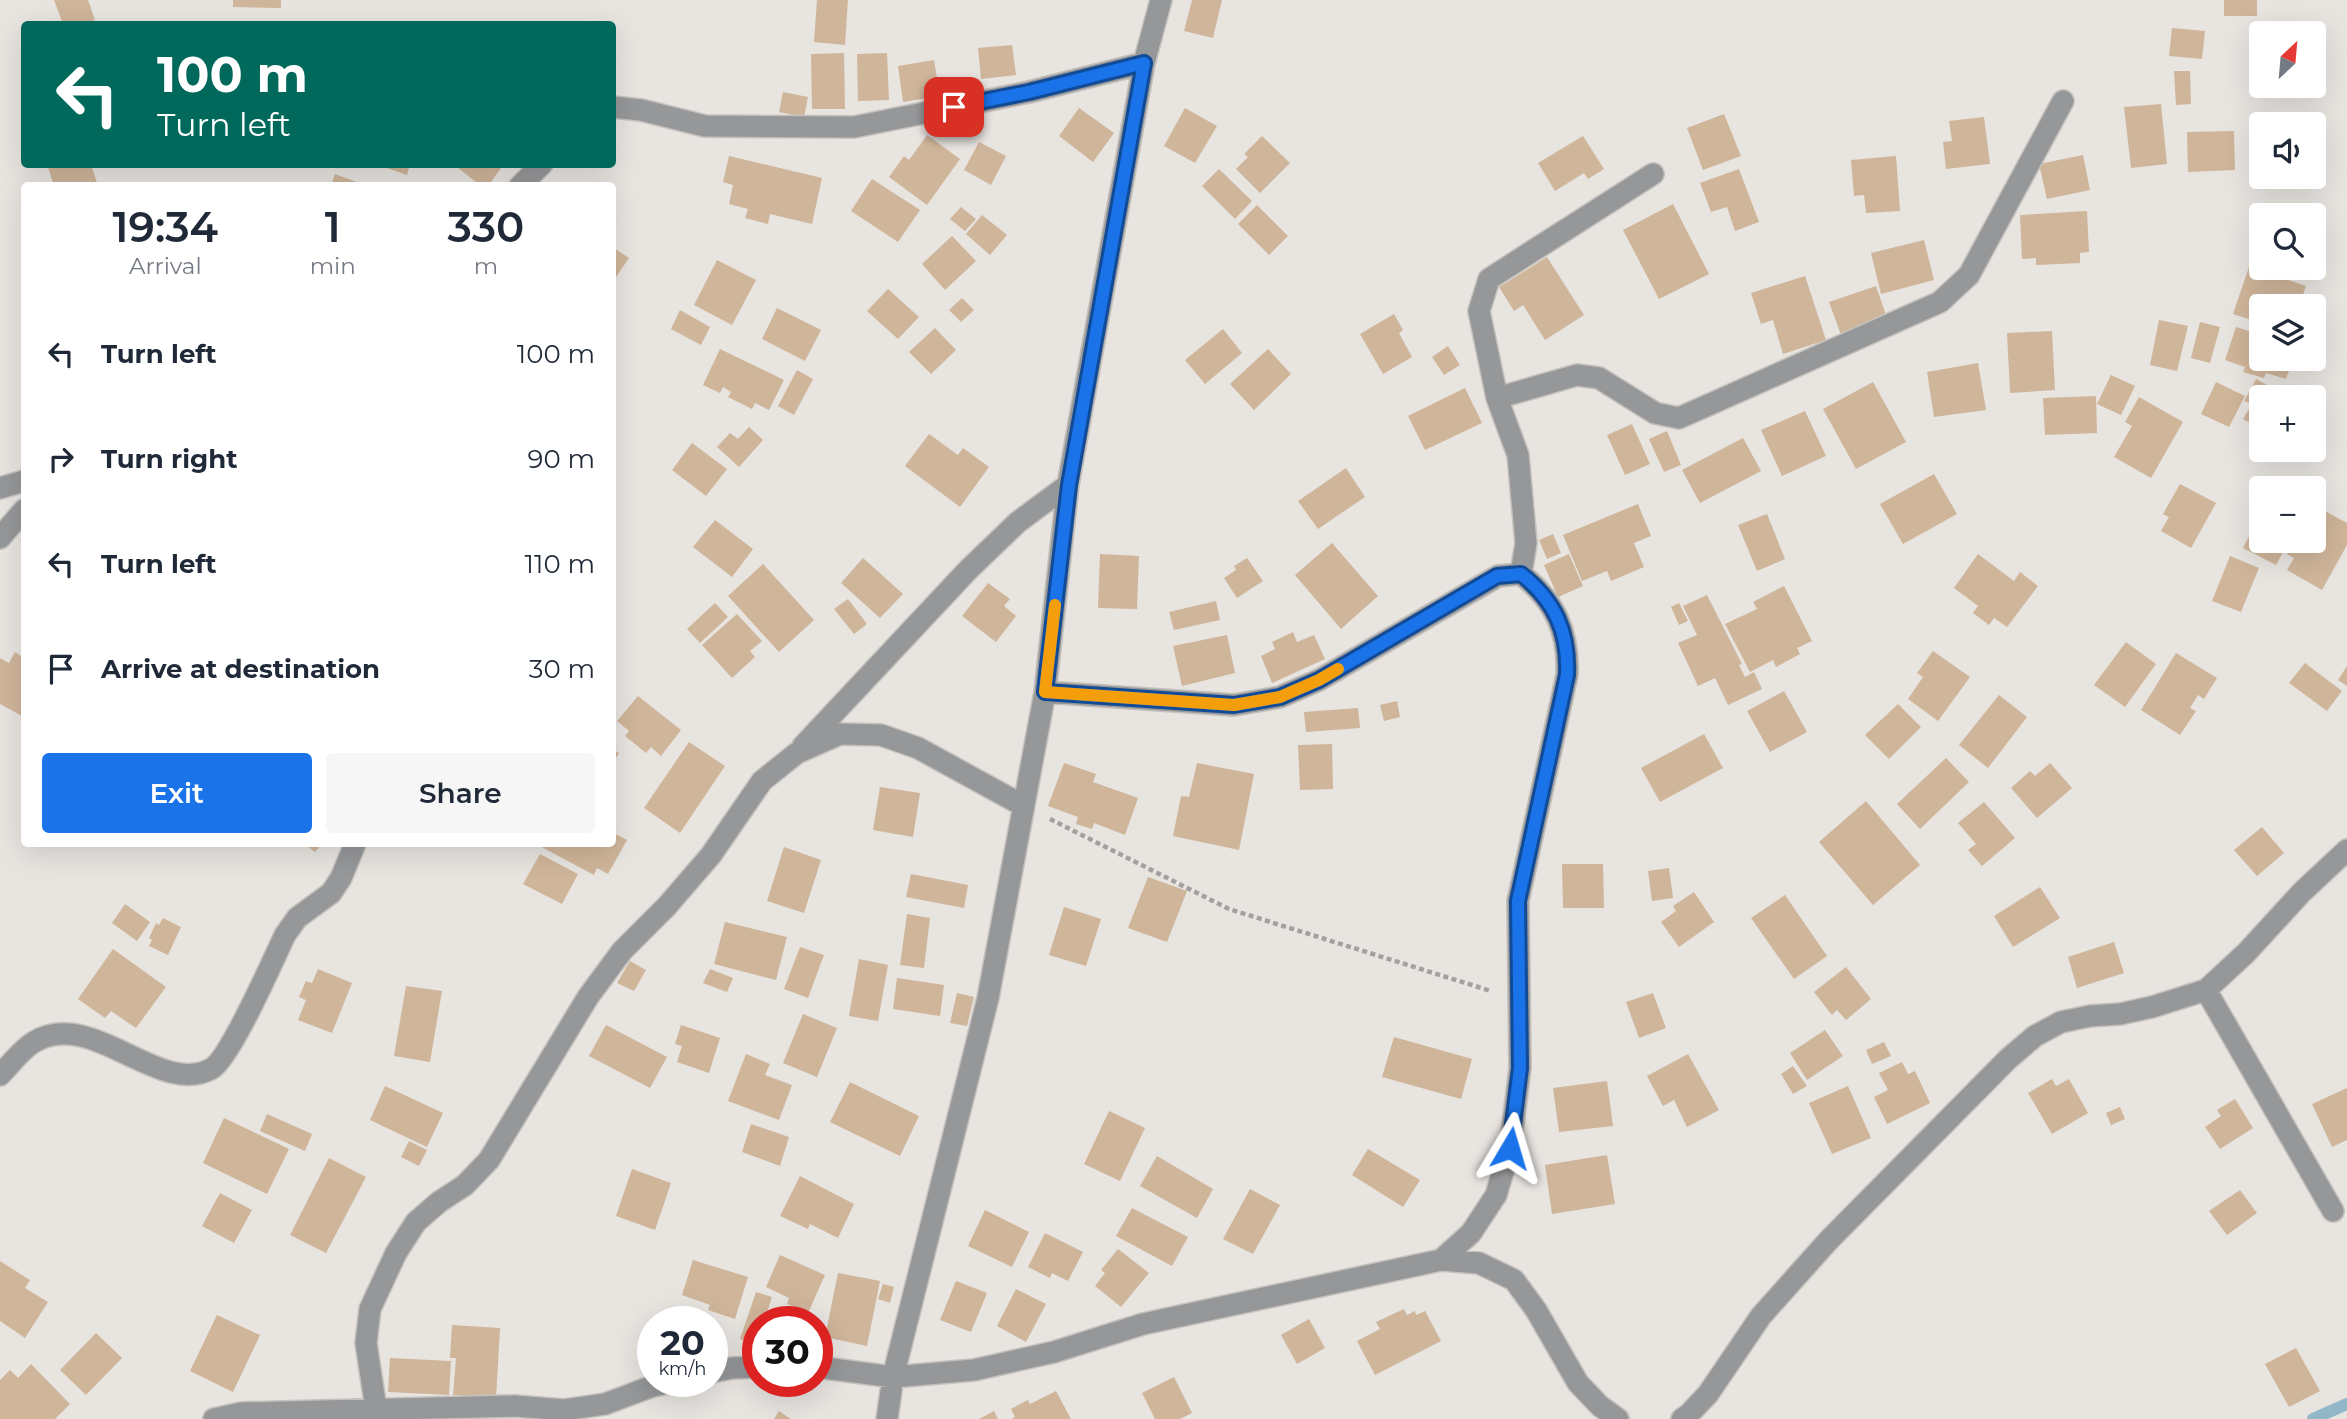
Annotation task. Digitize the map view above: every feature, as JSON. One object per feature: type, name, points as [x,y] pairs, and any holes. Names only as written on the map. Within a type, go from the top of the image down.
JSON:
[{"type":"street","points":[[887,1419],[893,1377],[988,998],[1045,692],[1069,485],[1144,63],[1161,0]]},
{"type":"street","points":[[616,107],[641,110],[705,126],[854,127],[1029,92],[1144,63]]},
{"type":"street","points":[[1497,398],[1577,375],[1599,378],[1655,413],[1679,418],[1940,302],[1969,275],[2063,101]]},
{"type":"street","points":[[524,182],[538,168]]},
{"type":"street","points":[[1521,574],[1526,543],[1518,455],[1497,398],[1479,311],[1489,278],[1653,174]]},
{"type":"street","points":[[0,488],[21,482]]},
{"type":"street","points":[[376,1409],[366,1343],[370,1309],[396,1253],[416,1222],[439,1202],[465,1185],[489,1160],[588,998],[622,951],[712,855],[762,781],[797,753],[968,570],[1018,522],[1069,485]]},
{"type":"street","points":[[0,538],[21,514]]},
{"type":"street","points":[[1045,692],[1234,705],[1280,697],[1319,680],[1497,576],[1521,574],[1541,589],[1556,615],[1568,652],[1567,675],[1518,901],[1520,1068],[1510,1148],[1496,1195],[1471,1233],[1441,1260]]},
{"type":"street","points":[[797,753],[840,734],[881,735],[918,748],[1022,805]]},
{"type":"street","points":[[0,1075],[33,1042],[55,1032],[83,1035],[165,1071],[188,1075],[211,1069],[228,1051],[285,935],[297,918],[331,893],[341,878],[354,847]]},
{"type":"street","points":[[1682,1419],[1708,1394],[1762,1316],[1828,1241],[2008,1059],[2035,1036],[2061,1022],[2152,1007],[2206,990],[2347,850]]},
{"type":"street","points":[[2206,990],[2333,1211]]},
{"type":"street","points":[[833,1369],[893,1377],[974,1370],[1054,1352],[1143,1324],[1441,1260],[1479,1263],[1514,1280],[1536,1310],[1578,1383],[1600,1406],[1618,1419]]},
{"type":"street","points":[[214,1419],[241,1413],[376,1409],[515,1406],[564,1409],[605,1404],[637,1392]]},
{"type":"path","points":[[1022,805],[1229,909],[1518,1000]]},
{"type":"building","points":[[54,0],[88,0],[95,20],[62,21]]},
{"type":"building","points":[[233,0],[281,0],[281,8],[233,7]]},
{"type":"building","points":[[817,0],[848,0],[845,45],[814,42]]},
{"type":"building","points":[[1192,0],[1222,0],[1213,38],[1184,31]]},
{"type":"building","points":[[2224,0],[2257,0],[2257,16],[2224,16]]},
{"type":"building","points":[[2172,28],[2205,31],[2202,59],[2169,56]]},
{"type":"building","points":[[1012,45],[1016,75],[981,79],[978,48]]},
{"type":"building","points":[[844,53],[845,109],[812,109],[811,54]]},
{"type":"building","points":[[887,53],[889,100],[858,101],[857,54]]},
{"type":"building","points":[[934,60],[940,96],[903,102],[898,66]]},
{"type":"building","points":[[2174,71],[2190,71],[2191,104],[2176,105]]},
{"type":"building","points":[[783,92],[808,97],[804,117],[779,112]]},
{"type":"building","points":[[2161,104],[2167,164],[2131,168],[2124,107]]},
{"type":"building","points":[[1079,108],[1114,133],[1093,162],[1059,136]]},
{"type":"building","points":[[1185,108],[1217,126],[1195,163],[1164,146]]},
{"type":"building","points":[[1724,114],[1741,156],[1703,170],[1687,128]]},
{"type":"building","points":[[1984,117],[1990,164],[1946,169],[1943,142],[1952,141],[1949,121]]},
{"type":"building","points":[[2234,131],[2235,170],[2188,172],[2187,132]]},
{"type":"building","points":[[927,135],[960,159],[927,205],[889,177],[904,156],[909,160]]},
{"type":"building","points":[[1262,136],[1290,163],[1260,193],[1236,169],[1248,157],[1244,154]]},
{"type":"building","points":[[1583,136],[1604,169],[1588,179],[1584,173],[1555,191],[1538,163]]},
{"type":"building","points":[[979,142],[1006,156],[991,185],[964,170]]},
{"type":"building","points":[[2083,155],[2090,190],[2047,199],[2039,164]]},
{"type":"building","points":[[729,156],[822,178],[812,224],[770,214],[768,224],[745,218],[748,209],[729,204],[733,185],[723,182]]},
{"type":"building","points":[[1896,156],[1900,211],[1866,213],[1864,195],[1854,196],[1851,160]]},
{"type":"building","points":[[48,168],[92,168],[97,182],[53,182]]},
{"type":"building","points":[[387,168],[409,168],[407,175]]},
{"type":"building","points":[[458,168],[501,168],[491,182],[476,182]]},
{"type":"building","points":[[1219,169],[1252,201],[1235,219],[1202,186]]},
{"type":"building","points":[[1739,169],[1759,222],[1735,231],[1727,207],[1711,212],[1700,183]]},
{"type":"building","points":[[335,174],[357,182],[332,182]]},
{"type":"building","points":[[872,179],[920,210],[898,242],[851,211]]},
{"type":"building","points":[[1673,204],[1709,274],[1659,299],[1623,230]]},
{"type":"building","points":[[1257,205],[1288,236],[1269,255],[1238,224]]},
{"type":"building","points":[[961,207],[976,219],[965,231],[950,219]]},
{"type":"building","points":[[2087,211],[2089,252],[2080,253],[2080,263],[2036,265],[2036,258],[2022,259],[2020,215]]},
{"type":"building","points":[[982,215],[1007,235],[990,255],[966,234]]},
{"type":"building","points":[[952,236],[976,261],[945,290],[922,264]]},
{"type":"building","points":[[1924,240],[1934,280],[1881,294],[1871,253]]},
{"type":"building","points":[[616,250],[629,258],[616,277]]},
{"type":"building","points":[[1547,257],[1584,315],[1545,340],[1523,305],[1514,311],[1499,287]]},
{"type":"building","points":[[717,260],[756,280],[732,325],[694,305]]},
{"type":"building","points":[[2249,267],[2249,280],[2288,280],[2306,286],[2303,294],[2249,294],[2249,319],[2233,314]]},
{"type":"building","points":[[1805,276],[1826,340],[1783,354],[1773,320],[1761,324],[1751,293]]},
{"type":"building","points":[[1876,286],[1887,318],[1841,335],[1829,302]]},
{"type":"building","points":[[888,289],[919,317],[898,339],[867,311]]},
{"type":"building","points":[[962,298],[974,310],[961,322],[949,310]]},
{"type":"building","points":[[777,308],[821,330],[805,361],[762,339]]},
{"type":"building","points":[[680,310],[710,327],[701,345],[671,329]]},
{"type":"building","points":[[1394,314],[1403,330],[1399,333],[1412,357],[1383,374],[1360,334]]},
{"type":"building","points":[[2159,320],[2188,326],[2177,371],[2150,365]]},
{"type":"building","points":[[2200,322],[2220,327],[2210,363],[2191,358]]},
{"type":"building","points":[[2236,327],[2249,331],[2249,371],[2289,371],[2286,379],[2266,373],[2264,378],[2243,372],[2245,367],[2225,360]]},
{"type":"building","points":[[935,328],[956,350],[931,374],[909,352]]},
{"type":"building","points":[[1223,329],[1242,353],[1205,384],[1185,360]]},
{"type":"building","points":[[2052,331],[2055,390],[2010,393],[2007,333]]},
{"type":"building","points":[[1448,346],[1460,365],[1444,375],[1432,357]]},
{"type":"building","points":[[720,349],[784,380],[769,410],[755,403],[752,409],[728,397],[731,392],[723,387],[720,393],[703,385]]},
{"type":"building","points":[[1268,349],[1291,374],[1254,410],[1230,384]]},
{"type":"building","points":[[1978,363],[1986,410],[1934,417],[1927,372]]},
{"type":"building","points":[[797,370],[813,379],[794,415],[778,406]]},
{"type":"building","points":[[2111,375],[2135,386],[2121,415],[2097,404]]},
{"type":"building","points":[[2256,379],[2267,385],[2253,385]]},
{"type":"building","points":[[1873,382],[1906,442],[1856,469],[1823,409]]},
{"type":"building","points":[[2216,382],[2245,396],[2229,427],[2201,414]]},
{"type":"building","points":[[1465,388],[1482,423],[1425,450],[1408,416]]},
{"type":"building","points":[[2096,396],[2097,433],[2045,435],[2043,398]]},
{"type":"building","points":[[2139,397],[2183,422],[2151,478],[2114,457],[2132,426],[2125,422]]},
{"type":"building","points":[[2249,409],[2249,422],[2243,419]]},
{"type":"building","points":[[1805,411],[1826,456],[1782,476],[1761,430]]},
{"type":"building","points":[[1632,424],[1650,464],[1625,475],[1607,435]]},
{"type":"building","points":[[749,427],[763,440],[739,467],[717,447],[730,433],[738,439]]},
{"type":"building","points":[[1667,431],[1681,465],[1664,472],[1649,439]]},
{"type":"building","points":[[929,434],[958,455],[963,448],[989,467],[960,507],[905,466]]},
{"type":"building","points":[[1743,438],[1761,471],[1700,503],[1682,470]]},
{"type":"building","points":[[692,443],[727,469],[706,496],[672,470]]},
{"type":"building","points":[[1346,468],[1365,497],[1318,529],[1298,501]]},
{"type":"building","points":[[1934,474],[1957,514],[1903,544],[1880,504]]},
{"type":"building","points":[[2180,484],[2216,503],[2191,548],[2161,531],[2169,517],[2163,514]]},
{"type":"building","points":[[1638,504],[1651,536],[1634,543],[1644,567],[1611,581],[1607,571],[1582,581],[1563,535]]},
{"type":"building","points":[[2326,512],[2347,523],[2347,545],[2322,590],[2287,570],[2294,558],[2287,554],[2326,553]]},
{"type":"building","points":[[1767,514],[1785,559],[1757,571],[1738,525]]},
{"type":"building","points":[[715,520],[753,549],[732,577],[693,547]]},
{"type":"building","points":[[1553,534],[1561,553],[1547,559],[1539,540]]},
{"type":"building","points":[[2249,536],[2249,551],[2243,548]]},
{"type":"building","points":[[1332,543],[1378,596],[1341,629],[1295,575]]},
{"type":"building","points":[[2253,553],[2282,553],[2276,565]]},
{"type":"building","points":[[1100,554],[1139,556],[1137,609],[1098,608]]},
{"type":"building","points":[[1569,554],[1583,586],[1558,597],[1544,565]]},
{"type":"building","points":[[1978,554],[2014,581],[2020,572],[2038,586],[2007,627],[1994,618],[1989,625],[1973,613],[1978,606],[1954,588]]},
{"type":"building","points":[[2230,556],[2259,568],[2241,612],[2212,601]]},
{"type":"building","points":[[863,558],[903,594],[880,618],[841,583]]},
{"type":"building","points":[[1247,558],[1263,581],[1237,598],[1224,578],[1236,570],[1234,566]]},
{"type":"building","points":[[763,564],[814,620],[779,652],[728,596]]},
{"type":"building","points":[[988,583],[1010,599],[1004,606],[1016,616],[996,642],[962,616]]},
{"type":"building","points":[[1784,586],[1812,641],[1797,648],[1800,654],[1776,667],[1773,660],[1750,672],[1725,624],[1757,609],[1753,602]]},
{"type":"building","points":[[1707,595],[1742,664],[1739,665],[1745,677],[1754,672],[1762,689],[1728,705],[1715,678],[1698,686],[1678,643],[1697,635],[1683,606]]},
{"type":"building","points":[[848,599],[867,624],[854,634],[834,609]]},
{"type":"building","points":[[1216,601],[1220,620],[1174,630],[1169,612]]},
{"type":"building","points":[[715,603],[728,617],[700,643],[687,629]]},
{"type":"building","points":[[1679,603],[1688,621],[1679,625],[1671,607]]},
{"type":"building","points":[[737,614],[762,641],[750,651],[755,657],[732,678],[702,645]]},
{"type":"building","points":[[1293,632],[1297,642],[1314,635],[1325,659],[1272,683],[1261,656],[1275,649],[1272,642]]},
{"type":"building","points":[[1227,635],[1235,673],[1182,686],[1173,646]]},
{"type":"building","points":[[2126,642],[2156,664],[2125,707],[2094,685]]},
{"type":"building","points":[[1933,651],[1970,677],[1938,721],[1908,699],[1923,677],[1917,673]]},
{"type":"building","points":[[15,652],[21,656],[21,715],[0,704],[0,658],[9,663]]},
{"type":"building","points":[[2176,653],[2217,678],[2204,699],[2198,695],[2190,708],[2196,711],[2180,735],[2141,710]]},
{"type":"building","points":[[2305,663],[2342,691],[2327,711],[2289,683]]},
{"type":"building","points":[[2347,666],[2347,686],[2338,680]]},
{"type":"building","points":[[1784,691],[1807,732],[1770,752],[1747,711]]},
{"type":"building","points":[[1999,695],[2027,717],[1988,768],[1959,745]]},
{"type":"building","points":[[638,696],[681,730],[661,756],[651,747],[646,753],[625,736],[629,731],[617,721]]},
{"type":"building","points":[[1397,701],[1400,717],[1384,721],[1380,705]]},
{"type":"building","points":[[1898,704],[1921,727],[1889,759],[1865,735]]},
{"type":"building","points":[[1358,708],[1360,728],[1306,732],[1304,712]]},
{"type":"building","points":[[1704,734],[1723,768],[1660,802],[1641,768]]},
{"type":"building","points":[[689,742],[725,766],[680,833],[644,808]]},
{"type":"building","points":[[1332,744],[1333,789],[1300,790],[1298,745]]},
{"type":"building","points":[[1946,758],[1969,782],[1920,829],[1897,804]]},
{"type":"building","points":[[1064,763],[1096,774],[1093,782],[1138,798],[1125,835],[1094,823],[1092,829],[1076,824],[1078,817],[1048,806]]},
{"type":"building","points":[[1197,763],[1254,774],[1239,850],[1173,836],[1181,796],[1189,797]]},
{"type":"building","points":[[2050,763],[2072,788],[2037,818],[2011,788],[2030,771],[2035,776]]},
{"type":"building","points":[[880,787],[920,793],[913,837],[873,830]]},
{"type":"building","points":[[1866,801],[1920,865],[1873,905],[1819,842]]},
{"type":"building","points":[[1984,802],[2015,838],[1982,866],[1968,850],[1976,844],[1958,823]]},
{"type":"building","points":[[2262,827],[2284,853],[2257,876],[2234,850]]},
{"type":"building","points":[[616,834],[627,840],[608,874],[597,868],[594,875],[542,847],[616,847]]},
{"type":"building","points":[[784,847],[821,860],[804,913],[767,901]]},
{"type":"building","points":[[540,854],[578,874],[562,904],[523,884]]},
{"type":"building","points":[[1562,864],[1603,864],[1604,908],[1563,908]]},
{"type":"building","points":[[1669,868],[1673,898],[1652,901],[1648,871]]},
{"type":"building","points":[[911,874],[968,885],[964,908],[906,897]]},
{"type":"building","points":[[1148,877],[1187,891],[1167,942],[1128,928]]},
{"type":"building","points":[[2040,887],[2060,918],[2013,947],[1994,916]]},
{"type":"building","points":[[1694,892],[1714,922],[1679,947],[1661,922],[1676,911],[1673,906]]},
{"type":"building","points":[[1785,895],[1827,956],[1794,979],[1751,918]]},
{"type":"building","points":[[125,904],[150,922],[137,941],[112,923]]},
{"type":"building","points":[[1064,907],[1101,919],[1086,966],[1049,955]]},
{"type":"building","points":[[907,914],[930,918],[924,968],[900,965]]},
{"type":"building","points":[[163,918],[181,927],[168,955],[149,946],[152,940],[149,938],[156,923],[159,925]]},
{"type":"building","points":[[725,922],[787,937],[776,980],[714,964]]},
{"type":"building","points":[[2114,942],[2124,973],[2077,988],[2068,957]]},
{"type":"building","points":[[800,947],[824,955],[808,998],[784,989]]},
{"type":"building","points":[[113,949],[166,987],[136,1028],[111,1011],[105,1018],[78,999]]},
{"type":"building","points":[[859,959],[888,965],[878,1021],[849,1016]]},
{"type":"building","points":[[630,961],[646,970],[634,991],[617,983]]},
{"type":"building","points":[[1846,967],[1871,999],[1846,1020],[1837,1010],[1832,1015],[1814,992]]},
{"type":"building","points":[[318,969],[352,983],[332,1033],[298,1020],[306,1000],[299,997],[306,981],[312,983]]},
{"type":"building","points":[[710,969],[733,978],[727,992],[703,983]]},
{"type":"building","points":[[897,978],[944,985],[940,1016],[893,1009]]},
{"type":"building","points":[[406,986],[442,991],[430,1062],[394,1056]]},
{"type":"building","points":[[957,993],[974,997],[967,1026],[950,1023]]},
{"type":"building","points":[[1653,993],[1666,1028],[1639,1038],[1626,1002]]},
{"type":"building","points":[[803,1014],[837,1028],[817,1077],[783,1063]]},
{"type":"building","points":[[606,1025],[667,1057],[650,1088],[589,1056]]},
{"type":"building","points":[[681,1025],[720,1038],[709,1073],[677,1062],[682,1046],[675,1044]]},
{"type":"building","points":[[1825,1030],[1843,1056],[1807,1080],[1790,1053]]},
{"type":"building","points":[[1394,1037],[1472,1059],[1461,1099],[1382,1077]]},
{"type":"building","points":[[1884,1042],[1891,1056],[1872,1064],[1866,1050]]},
{"type":"building","points":[[746,1054],[770,1064],[765,1075],[792,1085],[779,1120],[728,1101]]},
{"type":"building","points":[[1688,1054],[1719,1110],[1687,1127],[1674,1100],[1663,1106],[1647,1076]]},
{"type":"building","points":[[1902,1062],[1908,1074],[1915,1071],[1930,1103],[1887,1124],[1874,1097],[1888,1090],[1879,1073]]},
{"type":"building","points":[[1793,1066],[1807,1086],[1793,1094],[1781,1074]]},
{"type":"building","points":[[2052,1079],[2056,1086],[2069,1079],[2088,1113],[2052,1134],[2028,1093]]},
{"type":"building","points":[[1607,1081],[1613,1126],[1559,1132],[1553,1088]]},
{"type":"building","points":[[850,1082],[919,1116],[900,1156],[830,1122]]},
{"type":"building","points":[[385,1086],[443,1113],[427,1147],[370,1120]]},
{"type":"building","points":[[1848,1086],[1871,1138],[1832,1154],[1809,1103]]},
{"type":"building","points":[[2347,1088],[2347,1140],[2332,1147],[2312,1104]]},
{"type":"building","points":[[2235,1099],[2253,1128],[2220,1149],[2205,1127],[2221,1116],[2217,1110]]},
{"type":"building","points":[[2120,1107],[2125,1119],[2111,1125],[2106,1113]]},
{"type":"building","points":[[1109,1111],[1145,1128],[1120,1181],[1084,1164]]},
{"type":"building","points":[[267,1114],[312,1134],[305,1151],[260,1131]]},
{"type":"building","points":[[224,1118],[289,1149],[267,1194],[203,1163]]},
{"type":"building","points":[[751,1124],[789,1137],[780,1166],[742,1152]]},
{"type":"building","points":[[409,1141],[427,1150],[419,1166],[401,1157]]},
{"type":"building","points":[[1368,1149],[1420,1180],[1403,1207],[1352,1175]]},
{"type":"building","points":[[1607,1155],[1615,1204],[1552,1214],[1545,1165]]},
{"type":"building","points":[[1157,1156],[1213,1189],[1197,1218],[1140,1186]]},
{"type":"building","points":[[329,1158],[366,1177],[326,1253],[290,1235]]},
{"type":"building","points":[[632,1169],[671,1183],[655,1230],[616,1216]]},
{"type":"building","points":[[800,1176],[854,1204],[838,1238],[810,1224],[808,1229],[780,1216]]},
{"type":"building","points":[[1250,1189],[1280,1205],[1253,1254],[1223,1239]]},
{"type":"building","points":[[2240,1190],[2257,1213],[2227,1235],[2209,1211]]},
{"type":"building","points":[[220,1193],[252,1210],[234,1243],[202,1226]]},
{"type":"building","points":[[1132,1208],[1188,1237],[1172,1266],[1116,1236]]},
{"type":"building","points":[[985,1210],[1029,1232],[1012,1267],[968,1246]]},
{"type":"building","points":[[1045,1233],[1083,1252],[1068,1281],[1052,1273],[1050,1278],[1028,1267]]},
{"type":"building","points":[[1118,1249],[1149,1273],[1121,1307],[1095,1286],[1105,1273],[1101,1270]]},
{"type":"building","points":[[780,1255],[825,1275],[811,1306],[792,1306],[787,1304],[789,1298],[766,1287]]},
{"type":"building","points":[[693,1260],[748,1277],[735,1319],[728,1317],[728,1306],[710,1306],[682,1295]]},
{"type":"building","points":[[0,1261],[30,1280],[25,1288],[48,1302],[25,1338],[0,1321]]},
{"type":"building","points":[[838,1273],[880,1281],[867,1346],[833,1339],[831,1306]]},
{"type":"building","points":[[956,1281],[987,1293],[971,1332],[940,1320]]},
{"type":"building","points":[[883,1284],[894,1287],[890,1303],[878,1299]]},
{"type":"building","points":[[1016,1289],[1046,1304],[1026,1342],[997,1326]]},
{"type":"building","points":[[756,1292],[772,1297],[769,1306],[751,1306]]},
{"type":"building","points":[[1404,1309],[1407,1315],[1415,1311],[1416,1315],[1425,1311],[1441,1341],[1375,1375],[1357,1341],[1380,1329],[1376,1322]]},
{"type":"building","points":[[217,1315],[260,1335],[233,1392],[190,1371]]},
{"type":"building","points":[[1309,1319],[1325,1348],[1297,1364],[1281,1335]]},
{"type":"building","points":[[452,1325],[500,1328],[496,1398],[453,1395],[456,1358],[450,1358]]},
{"type":"building","points":[[96,1333],[122,1358],[86,1395],[60,1370]]},
{"type":"building","points":[[2296,1348],[2320,1391],[2289,1407],[2265,1364]]},
{"type":"building","points":[[390,1358],[451,1361],[449,1395],[388,1392]]},
{"type":"building","points":[[31,1364],[70,1404],[55,1419],[0,1419],[0,1380],[10,1370],[18,1378]]},
{"type":"building","points":[[1174,1377],[1192,1413],[1180,1419],[1155,1419],[1142,1393]]},
{"type":"building","points":[[1056,1391],[1071,1419],[1011,1419],[1015,1417],[1011,1409],[1028,1400],[1030,1404]]},
{"type":"building","points":[[779,1411],[791,1419],[774,1419]]},
{"type":"building","points":[[994,1411],[998,1419],[979,1419]]},
{"type":"waterway","points":[[2313,1419],[2347,1404]]},
{"type":"slow traffic","points":[[1055,605],[1045,692],[1234,705],[1280,697],[1338,669]]},
{"type":"route","points":[[954,107],[1029,92],[1144,63],[1069,485],[1045,692],[1234,705],[1280,697],[1319,680],[1497,576],[1521,574],[1541,589],[1556,615],[1568,652],[1567,675],[1518,901],[1520,1068],[1510,1148]]}]
